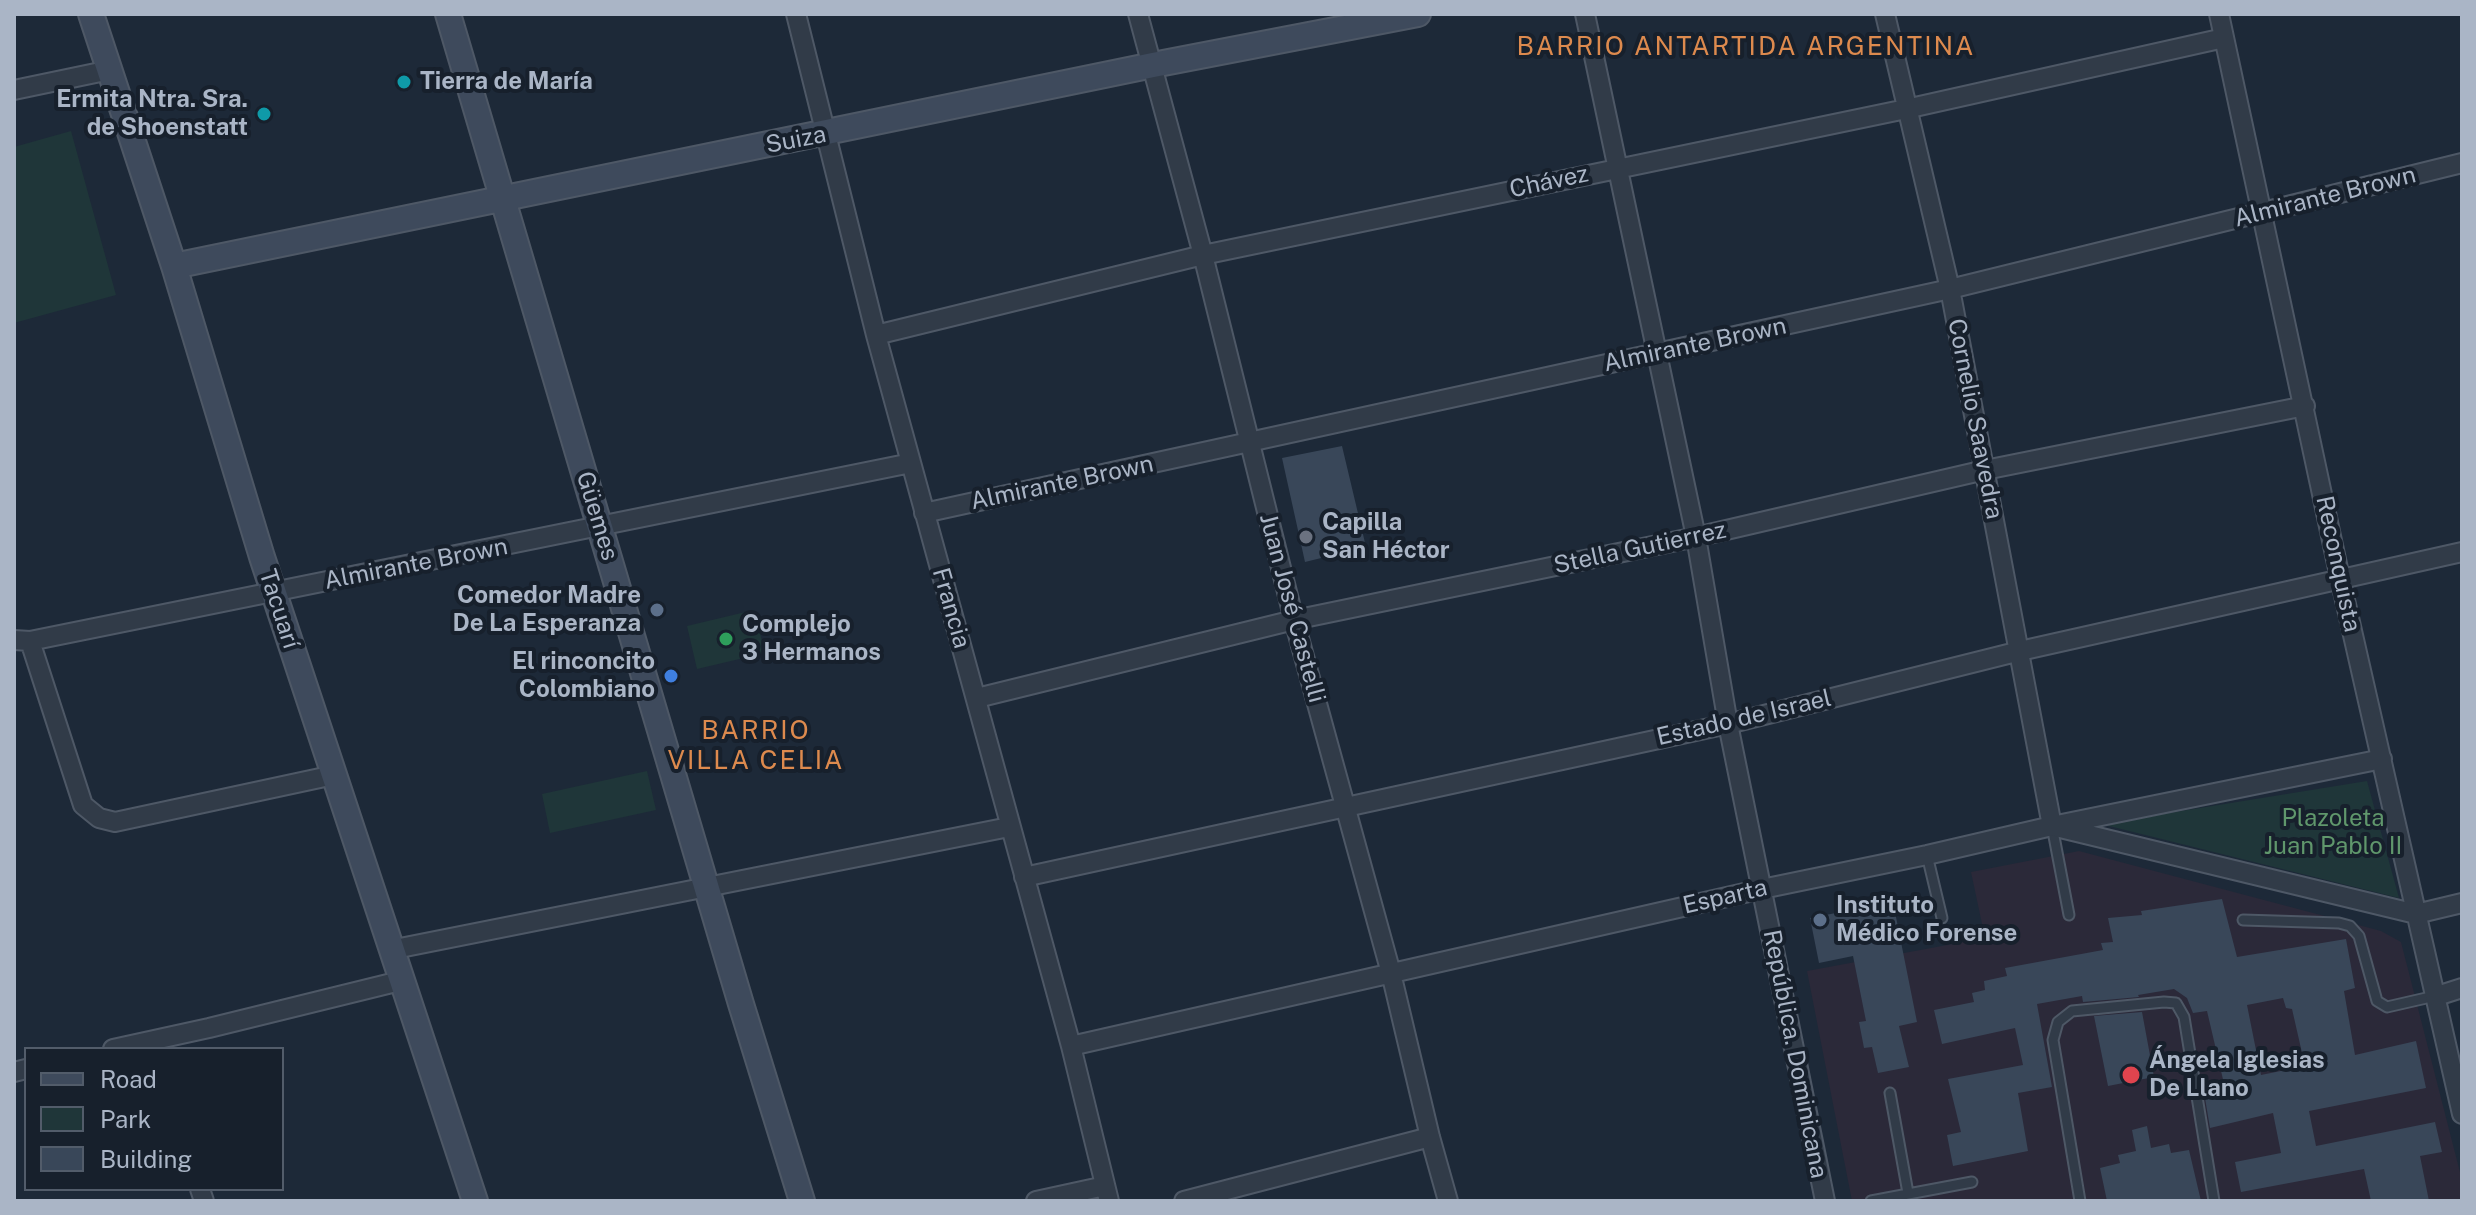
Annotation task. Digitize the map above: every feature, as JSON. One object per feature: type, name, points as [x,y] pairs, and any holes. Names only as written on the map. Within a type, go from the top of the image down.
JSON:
[{"type":"street","name":"Tacuarí","points":[[91,14],[174,266],[274,593],[475,1201]]},
{"type":"street","name":"Güemes","points":[[448,14],[802,1201]]},
{"type":"street","name":"Francia","points":[[796,14],[876,335],[1071,1046],[1107,1194]]},
{"type":"street","name":"Juan José Castelli","points":[[1138,14],[1203,255],[1294,620],[1391,973],[1448,1201]]},
{"type":"street","name":"Suiza","points":[[174,266],[1153,65],[1418,14]]},
{"type":"street","name":"República. Dominicana","points":[[1585,14],[1696,537],[1728,724],[1825,1201]]},
{"type":"street","name":"Cornelio Saavedra","points":[[1885,14],[1950,289],[2052,826]]},
{"type":"street","name":"Reconquista","points":[[2219,14],[2340,578],[2462,1114]]},
{"type":"street","name":"Chávez","points":[[876,335],[1203,255],[1906,109],[2224,38]]},
{"type":"street","points":[[14,90],[110,70]]},
{"type":"street","name":"Almirante Brown","points":[[924,513],[1950,289],[2462,163]]},
{"type":"street","name":"Stella Gutierrez","points":[[977,698],[1294,620],[1696,537],[1985,470],[2305,406]]},
{"type":"street","name":"Almirante Brown","points":[[22,641],[274,593],[911,463]]},
{"type":"street","name":"Estado de Israel","points":[[1024,877],[1728,724],[2020,651],[2462,552]]},
{"type":"street","points":[[22,641],[83,805],[99,818],[115,822],[334,775]]},
{"type":"street","name":"Esparta","points":[[1071,1046],[1762,889],[2382,759]]},
{"type":"street","points":[[2052,826],[2416,914],[2462,903]]},
{"type":"street","points":[[390,950],[1009,827]]},
{"type":"street","points":[[131,1047],[158,1044],[400,981]]},
{"type":"street","points":[[2437,996],[2462,988]]},
{"type":"street","points":[[1184,1201],[1430,1137]]},
{"type":"street","points":[[1036,1201],[1107,1194]]},
{"type":"lane","points":[[2052,826],[2069,915]]},
{"type":"lane","points":[[1927,855],[1942,918]]},
{"type":"lane","points":[[2243,920],[2350,926],[2359,936],[2377,1001],[2387,1007],[2437,996]]},
{"type":"lane","points":[[2080,1201],[2053,1040],[2058,1022],[2072,1011],[2164,1002],[2176,1003],[2184,1017],[2214,1201]]},
{"type":"lane","points":[[1890,1093],[1901,1196]]},
{"type":"lane","points":[[1871,1201],[1972,1182]]},
{"type":"shaded area","name":"Ángela Iglesias De Llano","points":[[2079,851],[2381,931],[2401,942],[2462,1180],[2462,1201],[1852,1201],[1807,971],[1985,938],[1971,872]]},
{"type":"green space","points":[[71,131],[116,295],[14,323],[14,147]]},
{"type":"green space","name":"Complejo 3 Hermanos","points":[[754,610],[765,653],[697,669],[687,626]]},
{"type":"green space","points":[[647,771],[656,810],[550,833],[542,794]]},
{"type":"green space","name":"Plazoleta Juan Pablo II","points":[[2367,781],[2399,898],[2101,824]]},
{"type":"building","name":"Capilla San Héctor","points":[[1342,446],[1366,547],[1305,562],[1282,458]]},
{"type":"building","points":[[2222,899],[2237,957],[2346,939],[2355,988],[2344,991],[2355,1055],[2416,1041],[2426,1088],[2309,1111],[2316,1146],[2435,1122],[2442,1152],[2420,1156],[2429,1201],[2371,1201],[2364,1169],[2241,1192],[2235,1162],[2281,1153],[2273,1113],[2210,1128],[2204,1092],[2225,1088],[2207,1011],[2193,1013],[2187,998],[2174,989],[2139,997],[2083,1002],[2082,996],[2037,1004],[2052,1087],[2018,1093],[2028,1151],[1953,1166],[1947,1135],[1961,1132],[1948,1079],[2023,1065],[2015,1028],[1942,1044],[1934,1010],[1974,1002],[1972,993],[1985,990],[1984,981],[2007,976],[2005,968],[2103,950],[2101,943],[2113,942],[2108,918],[2142,915],[2141,911]],"holes":[[[2283,998],[2286,1008],[2292,1009],[2305,1066],[2261,1075],[2247,1005]]]},
{"type":"building","points":[[1893,902],[1917,1022],[1899,1026],[1909,1067],[1878,1073],[1872,1047],[1864,1048],[1859,1022],[1866,1021],[1853,956],[1819,963],[1810,918]]},
{"type":"building","points":[[2142,1012],[2154,1077],[2108,1086],[2094,1016]]},
{"type":"building","points":[[2147,1126],[2151,1148],[2169,1144],[2171,1153],[2189,1150],[2201,1201],[2107,1201],[2100,1168],[2120,1163],[2118,1155],[2136,1151],[2132,1130]]},
{"type":"place","name":"Tierra de María","points":[[404,82]]},
{"type":"place","name":"Ermita Ntra. Sra. de Shoenstatt","points":[[264,114]]},
{"type":"place","name":"Capilla San Héctor","points":[[1306,537]]},
{"type":"place","name":"Comedor Madre De La Esperanza","points":[[657,610]]},
{"type":"place","name":"Complejo 3 Hermanos","points":[[726,639]]},
{"type":"place","name":"El rinconcito Colombiano","points":[[671,676]]},
{"type":"place","name":"Instituto Médico Forense","points":[[1820,920]]},
{"type":"place","name":"Ángela Iglesias De Llano","points":[[2131,1075]]},
{"type":"district","name":"BARRIO ANTARTIDA ARGENTINA","points":[[1746,47]]},
{"type":"district","name":"BARRIO VILLA CELIA","points":[[756,746]]}]
